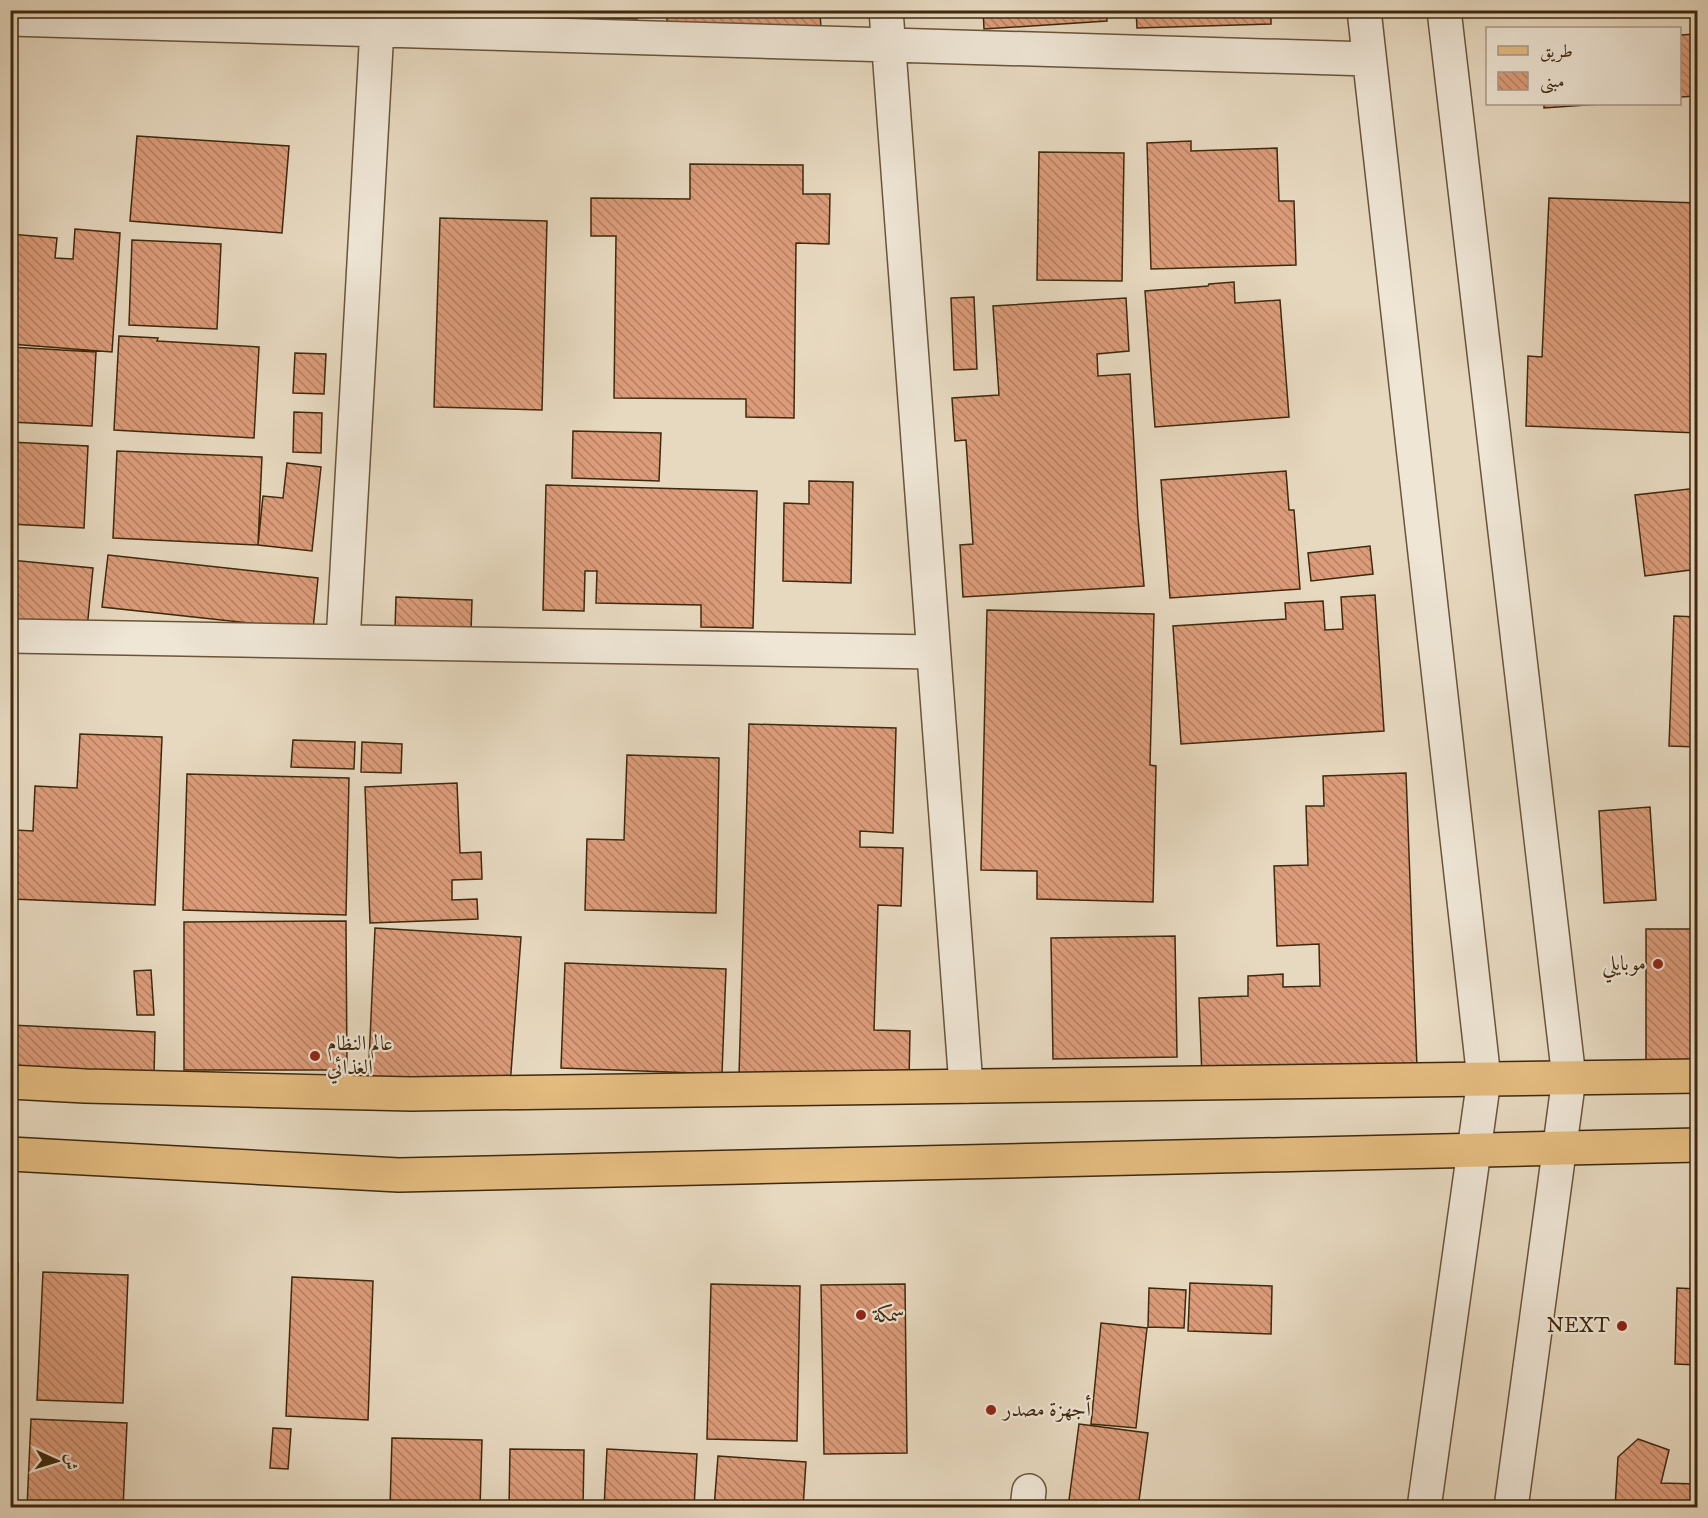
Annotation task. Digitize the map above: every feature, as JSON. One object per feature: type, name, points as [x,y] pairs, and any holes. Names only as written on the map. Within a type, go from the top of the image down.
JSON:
[{"type":"main road","points":[[10,1082],[411,1094],[1698,1076]]},
{"type":"main road","points":[[10,1154],[399,1175],[1698,1145]]},
{"type":"street","points":[[886,10],[966,1086]]},
{"type":"street","points":[[1364,10],[1484,1079],[1424,1508]]},
{"type":"street","points":[[1444,10],[1569,1078],[1511,1508]]},
{"type":"street","points":[[10,19],[378,20],[888,45],[1369,59]]},
{"type":"street","points":[[343,642],[378,20]]},
{"type":"street","points":[[10,636],[933,652]]},
{"type":"building","points":[[450,10],[638,10],[637,19],[450,13]]},
{"type":"building","points":[[667,10],[820,10],[821,30],[667,30]]},
{"type":"building","points":[[983,10],[1106,10],[1107,21],[984,29]]},
{"type":"building","points":[[1136,10],[1271,10],[1271,24],[1137,28]]},
{"type":"building","points":[[1698,34],[1698,96],[1681,97],[1681,35]]},
{"type":"building","points":[[1544,105],[1587,105],[1544,108]]},
{"type":"building","points":[[137,136],[289,146],[282,233],[130,221]]},
{"type":"building","points":[[1191,141],[1191,151],[1277,148],[1279,201],[1294,201],[1296,265],[1151,269],[1147,143]]},
{"type":"building","points":[[1039,152],[1124,153],[1122,281],[1037,280]]},
{"type":"building","points":[[690,164],[803,165],[803,194],[830,194],[829,244],[796,243],[794,418],[746,417],[746,399],[614,398],[616,236],[591,236],[591,198],[690,199]]},
{"type":"building","points":[[1549,198],[1698,203],[1698,433],[1526,426],[1528,356],[1542,357]]},
{"type":"building","points":[[440,218],[547,221],[542,410],[434,407]]},
{"type":"building","points":[[75,229],[120,233],[112,352],[10,344],[10,234],[57,238],[55,258],[73,259]]},
{"type":"building","points":[[132,240],[221,244],[217,329],[129,325]]},
{"type":"building","points":[[1234,282],[1235,303],[1280,300],[1289,417],[1155,427],[1145,291]]},
{"type":"building","points":[[974,297],[977,369],[954,370],[951,298]]},
{"type":"building","points":[[1126,298],[1129,351],[1097,354],[1098,376],[1130,374],[1144,586],[963,597],[960,545],[973,544],[966,440],[955,441],[952,398],[999,395],[993,306]]},
{"type":"building","points":[[119,336],[158,338],[157,341],[259,347],[254,438],[114,430]]},
{"type":"building","points":[[10,347],[96,352],[92,426],[10,422]]},
{"type":"building","points":[[295,353],[326,354],[324,394],[293,393]]},
{"type":"building","points":[[294,412],[322,413],[321,453],[293,452]]},
{"type":"building","points":[[573,431],[661,433],[659,481],[572,478]]},
{"type":"building","points":[[10,442],[88,446],[84,528],[10,524]]},
{"type":"building","points":[[117,451],[262,457],[258,545],[113,538]]},
{"type":"building","points":[[287,463],[321,467],[312,551],[258,545],[263,496],[283,498]]},
{"type":"building","points":[[1286,471],[1289,510],[1294,510],[1300,589],[1170,598],[1161,480]]},
{"type":"building","points":[[809,481],[853,482],[851,583],[783,581],[784,503],[809,504]]},
{"type":"building","points":[[546,485],[757,491],[753,628],[701,627],[701,605],[596,603],[597,571],[585,571],[584,611],[543,610]]},
{"type":"building","points":[[1698,488],[1698,569],[1645,576],[1635,495]]},
{"type":"building","points":[[1370,546],[1373,574],[1311,581],[1308,553]]},
{"type":"building","points":[[108,555],[318,578],[313,630],[102,607]]},
{"type":"building","points":[[10,560],[93,568],[87,629],[10,622]]},
{"type":"building","points":[[1375,595],[1384,731],[1181,744],[1173,626],[1286,619],[1285,603],[1323,601],[1325,630],[1343,629],[1341,597]]},
{"type":"building","points":[[396,597],[472,600],[471,632],[395,629]]},
{"type":"building","points":[[987,610],[1154,614],[1150,765],[1156,766],[1153,902],[1037,899],[1037,871],[981,870]]},
{"type":"building","points":[[1674,616],[1698,617],[1698,747],[1669,746]]},
{"type":"building","points":[[749,724],[896,728],[893,833],[860,831],[860,847],[903,848],[901,906],[878,905],[874,1030],[910,1031],[909,1081],[739,1076]]},
{"type":"building","points":[[80,734],[162,737],[155,905],[12,899],[15,830],[33,831],[35,786],[77,788]]},
{"type":"building","points":[[293,740],[355,742],[354,769],[291,767]]},
{"type":"building","points":[[362,742],[402,744],[401,773],[361,772]]},
{"type":"building","points":[[627,755],[719,758],[716,913],[585,910],[587,839],[624,840]]},
{"type":"building","points":[[1406,773],[1417,1068],[1202,1077],[1199,998],[1248,996],[1248,976],[1283,974],[1283,987],[1320,986],[1319,944],[1277,946],[1274,866],[1308,865],[1306,806],[1324,806],[1323,776]]},
{"type":"building","points":[[187,774],[349,778],[346,915],[183,910]]},
{"type":"building","points":[[457,783],[460,853],[481,852],[482,879],[452,880],[452,900],[477,899],[478,919],[370,923],[365,787]]},
{"type":"building","points":[[1650,807],[1656,900],[1604,903],[1599,811]]},
{"type":"building","points":[[346,921],[347,1070],[184,1070],[184,922]]},
{"type":"building","points":[[375,928],[521,937],[510,1086],[368,1084]]},
{"type":"building","points":[[1646,929],[1698,929],[1698,1061],[1646,1061]]},
{"type":"building","points":[[1175,936],[1177,1057],[1053,1059],[1051,938]]},
{"type":"building","points":[[565,963],[726,969],[722,1074],[561,1068]]},
{"type":"building","points":[[151,970],[154,1015],[137,1015],[134,971]]},
{"type":"building","points":[[10,1025],[155,1032],[154,1075],[10,1069]]},
{"type":"building","points":[[10,1263],[18,1263],[13,1413],[10,1413]]},
{"type":"building","points":[[43,1272],[128,1275],[123,1403],[37,1400]]},
{"type":"building","points":[[292,1277],[373,1281],[368,1420],[286,1416]]},
{"type":"building","points":[[1190,1283],[1272,1286],[1271,1334],[1188,1331]]},
{"type":"building","points":[[711,1284],[800,1286],[797,1441],[707,1439]]},
{"type":"building","points":[[905,1284],[907,1453],[824,1454],[821,1285]]},
{"type":"building","points":[[1149,1288],[1186,1290],[1184,1328],[1148,1327]]},
{"type":"building","points":[[1677,1288],[1698,1289],[1698,1365],[1675,1364]]},
{"type":"building","points":[[1101,1323],[1147,1328],[1136,1428],[1091,1424]]},
{"type":"building","points":[[31,1419],[127,1423],[123,1508],[27,1508]]},
{"type":"building","points":[[1079,1424],[1148,1433],[1138,1508],[1068,1508]]},
{"type":"building","points":[[273,1428],[291,1429],[288,1469],[270,1468]]},
{"type":"building","points":[[392,1438],[482,1440],[480,1508],[390,1508]]},
{"type":"building","points":[[1638,1439],[1669,1450],[1661,1483],[1698,1484],[1698,1508],[1615,1508],[1618,1457]]},
{"type":"building","points":[[510,1449],[584,1450],[583,1508],[509,1508]]},
{"type":"building","points":[[607,1449],[697,1454],[694,1508],[604,1508]]},
{"type":"building","points":[[718,1456],[806,1462],[803,1508],[714,1508]]},
{"type":"place","name":"موبايلي","points":[[1658,964]]},
{"type":"place","name":"عالم النظام الغذائي","points":[[315,1056]]},
{"type":"place","name":"سمكة","points":[[861,1315]]},
{"type":"place","name":"NEXT","points":[[1622,1326]]},
{"type":"place","name":"أجهزة مصدر","points":[[991,1410]]}]
